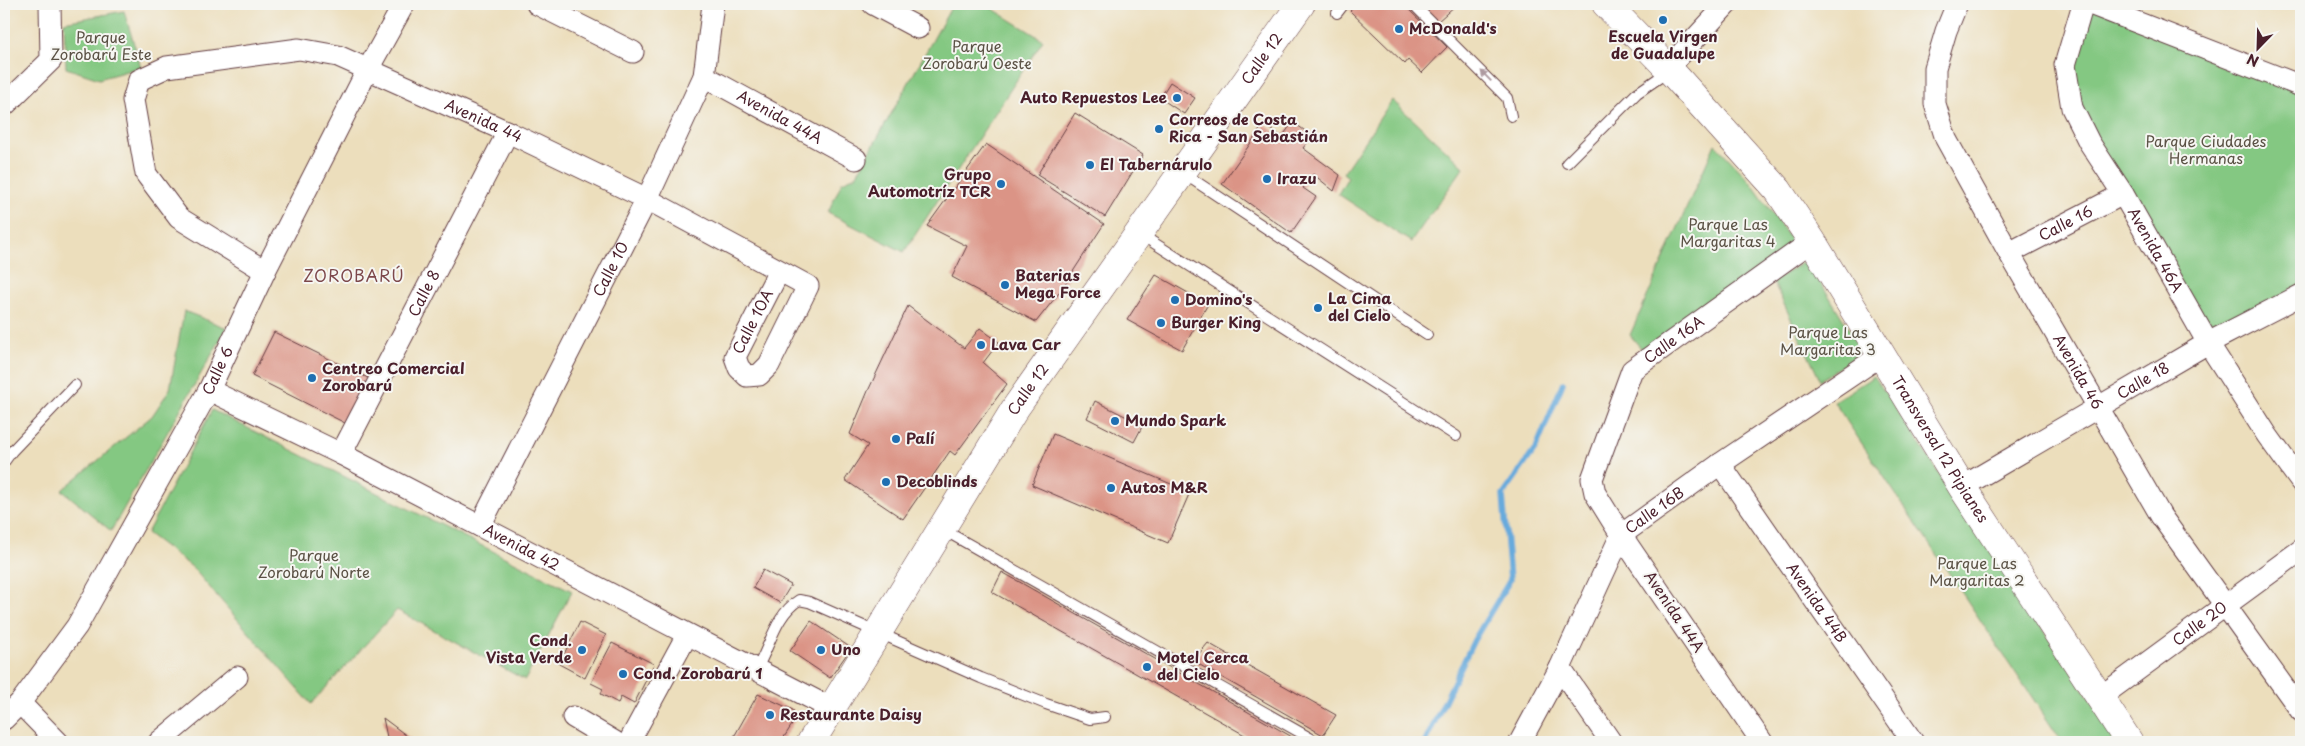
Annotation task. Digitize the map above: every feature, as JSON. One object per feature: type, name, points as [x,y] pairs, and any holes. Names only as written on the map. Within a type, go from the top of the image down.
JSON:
[{"type":"street","points":[[4,106],[51,60],[50,4]]},
{"type":"street","name":"Calle 6","points":[[4,719],[20,704],[77,626],[209,390],[265,271],[368,69],[404,4]]},
{"type":"street","points":[[537,4],[565,11],[633,52]]},
{"type":"street","name":"Calle 10","points":[[480,526],[647,199],[704,76],[713,4]]},
{"type":"street","points":[[873,4],[918,28]]},
{"type":"street","name":"Calle 12","points":[[811,742],[1016,407],[1301,4]]},
{"type":"street","name":"Transversal 12 Pipianes","points":[[1606,4],[1669,69],[1769,178],[1812,241],[1880,356],[1962,486],[2098,698],[2129,742]]},
{"type":"street","points":[[1669,69],[1727,4]]},
{"type":"street","name":"Avenida 46","points":[[1957,4],[1946,31],[1935,68],[1935,104],[1946,139],[2096,407],[2161,516],[2226,603],[2301,711]]},
{"type":"street","name":"Avenida 46A","points":[[2083,4],[2065,64],[2072,108],[2089,142],[2123,194],[2208,344],[2267,435],[2301,482]]},
{"type":"street","points":[[2090,4],[2301,86]]},
{"type":"street","name":"Avenida 44","points":[[265,271],[179,218],[146,174],[133,100],[139,80],[167,67],[299,49],[338,56],[508,132],[647,199],[808,286]]},
{"type":"street","name":"Avenida 44A","points":[[704,76],[856,159]]},
{"type":"street","name":"Calle 8","points":[[341,454],[508,132]]},
{"type":"street","name":"Calle 16","points":[[2009,253],[2123,194]]},
{"type":"street","name":"Calle 16A","points":[[1592,479],[1632,370],[1812,241]]},
{"type":"street","name":"Calle 10A","points":[[779,271],[735,357],[739,368],[747,376],[760,374],[770,365],[808,286]]},
{"type":"street","name":"Calle 18","points":[[1962,486],[2096,407],[2208,344],[2301,295]]},
{"type":"street","name":"Calle 16B","points":[[1520,742],[1560,668],[1621,535],[1720,464],[1880,356]]},
{"type":"street","name":"Avenida 42","points":[[209,390],[341,454],[832,709]]},
{"type":"street","name":"Avenida 44B","points":[[1720,464],[1913,742]]},
{"type":"street","name":"Avenida 44A","points":[[1592,479],[1594,492],[1621,535],[1762,742]]},
{"type":"street","name":"Calle 20","points":[[2098,698],[2301,550]]},
{"type":"street","points":[[629,742],[687,635]]},
{"type":"street","points":[[1560,668],[1611,742]]},
{"type":"street","points":[[159,742],[237,677]]},
{"type":"street","points":[[20,704],[58,742]]},
{"type":"street","points":[[572,717],[615,742]]},
{"type":"lane","points":[[1337,13],[1344,4]]},
{"type":"lane","points":[[1413,4],[1507,98],[1511,116]]},
{"type":"lane","points":[[1567,163],[1636,93],[1669,69]]},
{"type":"lane","points":[[1182,173],[1428,335]]},
{"type":"lane","points":[[1139,234],[1456,436]]},
{"type":"lane","points":[[4,462],[74,385]]},
{"type":"lane","points":[[942,528],[1317,742]]},
{"type":"lane","points":[[756,670],[765,655],[781,617],[799,600],[809,602],[879,631],[981,678],[1046,704],[1090,719],[1105,717]]},
{"type":"green space","name":"Parque Zorobarú Oeste","points":[[953,4],[985,4],[1043,40],[904,252],[828,213],[842,182],[856,176]]},
{"type":"green space","name":"Parque Ciudades Hermanas","points":[[2083,4],[2301,86],[2301,295],[2208,343],[2089,142],[2065,65]]},
{"type":"green space","name":"Parque Zorobarú Este","points":[[124,11],[141,67],[99,79],[66,68],[64,22]]},
{"type":"green space","points":[[1392,100],[1464,167],[1411,242],[1338,194],[1348,177],[1343,173]]},
{"type":"green space","name":"Parque Las Margaritas 4","points":[[1715,144],[1749,180],[1794,244],[1645,353],[1630,335]]},
{"type":"green space","name":"Parque Las Margaritas 3","points":[[1807,260],[1863,352],[1820,380],[1773,281]]},
{"type":"green space","points":[[184,311],[227,328],[111,531],[62,490],[152,416],[170,389]]},
{"type":"green space","name":"Parque Las Margaritas 2","points":[[1874,376],[2119,742],[2062,742],[1834,402]]},
{"type":"green space","name":"Parque Zorobarú Norte","points":[[212,410],[572,591],[525,680],[397,610],[311,704],[192,567],[147,533]]},
{"type":"building","name":"McDonald's","points":[[1357,4],[1403,4],[1447,47],[1422,73],[1408,60],[1405,64],[1350,11]]},
{"type":"building","points":[[1420,4],[1457,4],[1437,22]]},
{"type":"building","name":"Auto Repuestos Lee","points":[[1170,82],[1195,98],[1184,114],[1160,98]]},
{"type":"building","name":"El Tabernárulo","points":[[1075,113],[1143,155],[1105,217],[1037,175]]},
{"type":"building","name":"Irazu","points":[[1293,122],[1312,136],[1303,148],[1340,175],[1334,191],[1313,174],[1303,188],[1316,197],[1291,233],[1222,184],[1264,124],[1282,137]]},
{"type":"building","name":"Grupo Automotríz TCR","points":[[986,144],[1104,224],[1059,293],[1036,322],[952,277],[967,246],[927,226]]},
{"type":"building","points":[[1156,275],[1208,304],[1182,350],[1127,320]]},
{"type":"building","points":[[908,306],[964,348],[980,328],[999,342],[983,363],[1007,384],[955,455],[950,451],[903,519],[845,480],[868,445],[850,434]]},
{"type":"building","name":"Centreo Comercial Zorobarú","points":[[274,332],[372,380],[349,425],[252,376]]},
{"type":"building","name":"Mundo Spark","points":[[1095,401],[1143,425],[1134,442],[1087,418]]},
{"type":"building","name":"Autos M&R","points":[[1053,434],[1190,492],[1168,543],[1032,485]]},
{"type":"building","points":[[763,570],[791,585],[780,603],[753,588]]},
{"type":"building","name":"Motel Cerca del Cielo","points":[[1002,572],[1301,742],[1257,742],[992,592]]},
{"type":"building","name":"Uno","points":[[811,621],[851,648],[830,678],[790,651]]},
{"type":"building","name":"Cond. Vista Verde","points":[[580,622],[606,635],[585,678],[559,664]]},
{"type":"building","name":"Cond. Zorobarú 1","points":[[612,643],[654,664],[634,704],[621,697],[618,703],[601,694],[603,689],[591,683]]},
{"type":"building","name":"Motel Cerca del Cielo","points":[[1208,643],[1336,715],[1323,735],[1193,661]]},
{"type":"building","name":"Restaurante Daisy","points":[[758,694],[793,710],[795,720],[781,742],[731,742]]},
{"type":"building","points":[[383,718],[415,742],[388,742]]},
{"type":"waterway","points":[[1425,742],[1474,640],[1510,580],[1503,495],[1536,448],[1563,383]]},
{"type":"place","name":"Escuela Virgen de Guadalupe","points":[[1663,20]]},
{"type":"place","name":"McDonald's","points":[[1399,29]]},
{"type":"place","name":"Auto Repuestos Lee","points":[[1177,98]]},
{"type":"place","name":"Correos de Costa Rica - San Sebastián","points":[[1159,129]]},
{"type":"place","name":"El Tabernárulo","points":[[1090,165]]},
{"type":"place","name":"Irazu","points":[[1267,179]]},
{"type":"place","name":"Grupo Automotríz TCR","points":[[1001,184]]},
{"type":"place","name":"Baterias Mega Force","points":[[1005,285]]},
{"type":"place","name":"Domino's","points":[[1175,300]]},
{"type":"place","name":"La Cima del Cielo","points":[[1318,308]]},
{"type":"place","name":"Burger King","points":[[1161,323]]},
{"type":"place","name":"Lava Car","points":[[981,345]]},
{"type":"place","name":"Centreo Comercial Zorobarú","points":[[312,378]]},
{"type":"place","name":"Mundo Spark","points":[[1115,421]]},
{"type":"place","name":"Palí","points":[[896,439]]},
{"type":"place","name":"Decoblinds","points":[[886,482]]},
{"type":"place","name":"Autos M&R","points":[[1111,488]]},
{"type":"place","name":"Cond. Vista Verde","points":[[582,650]]},
{"type":"place","name":"Uno","points":[[821,650]]},
{"type":"place","name":"Motel Cerca del Cielo","points":[[1147,667]]},
{"type":"place","name":"Cond. Zorobarú 1","points":[[623,674]]},
{"type":"place","name":"Restaurante Daisy","points":[[770,715]]},
{"type":"district","name":"ZOROBARÚ","points":[[354,276]]}]
